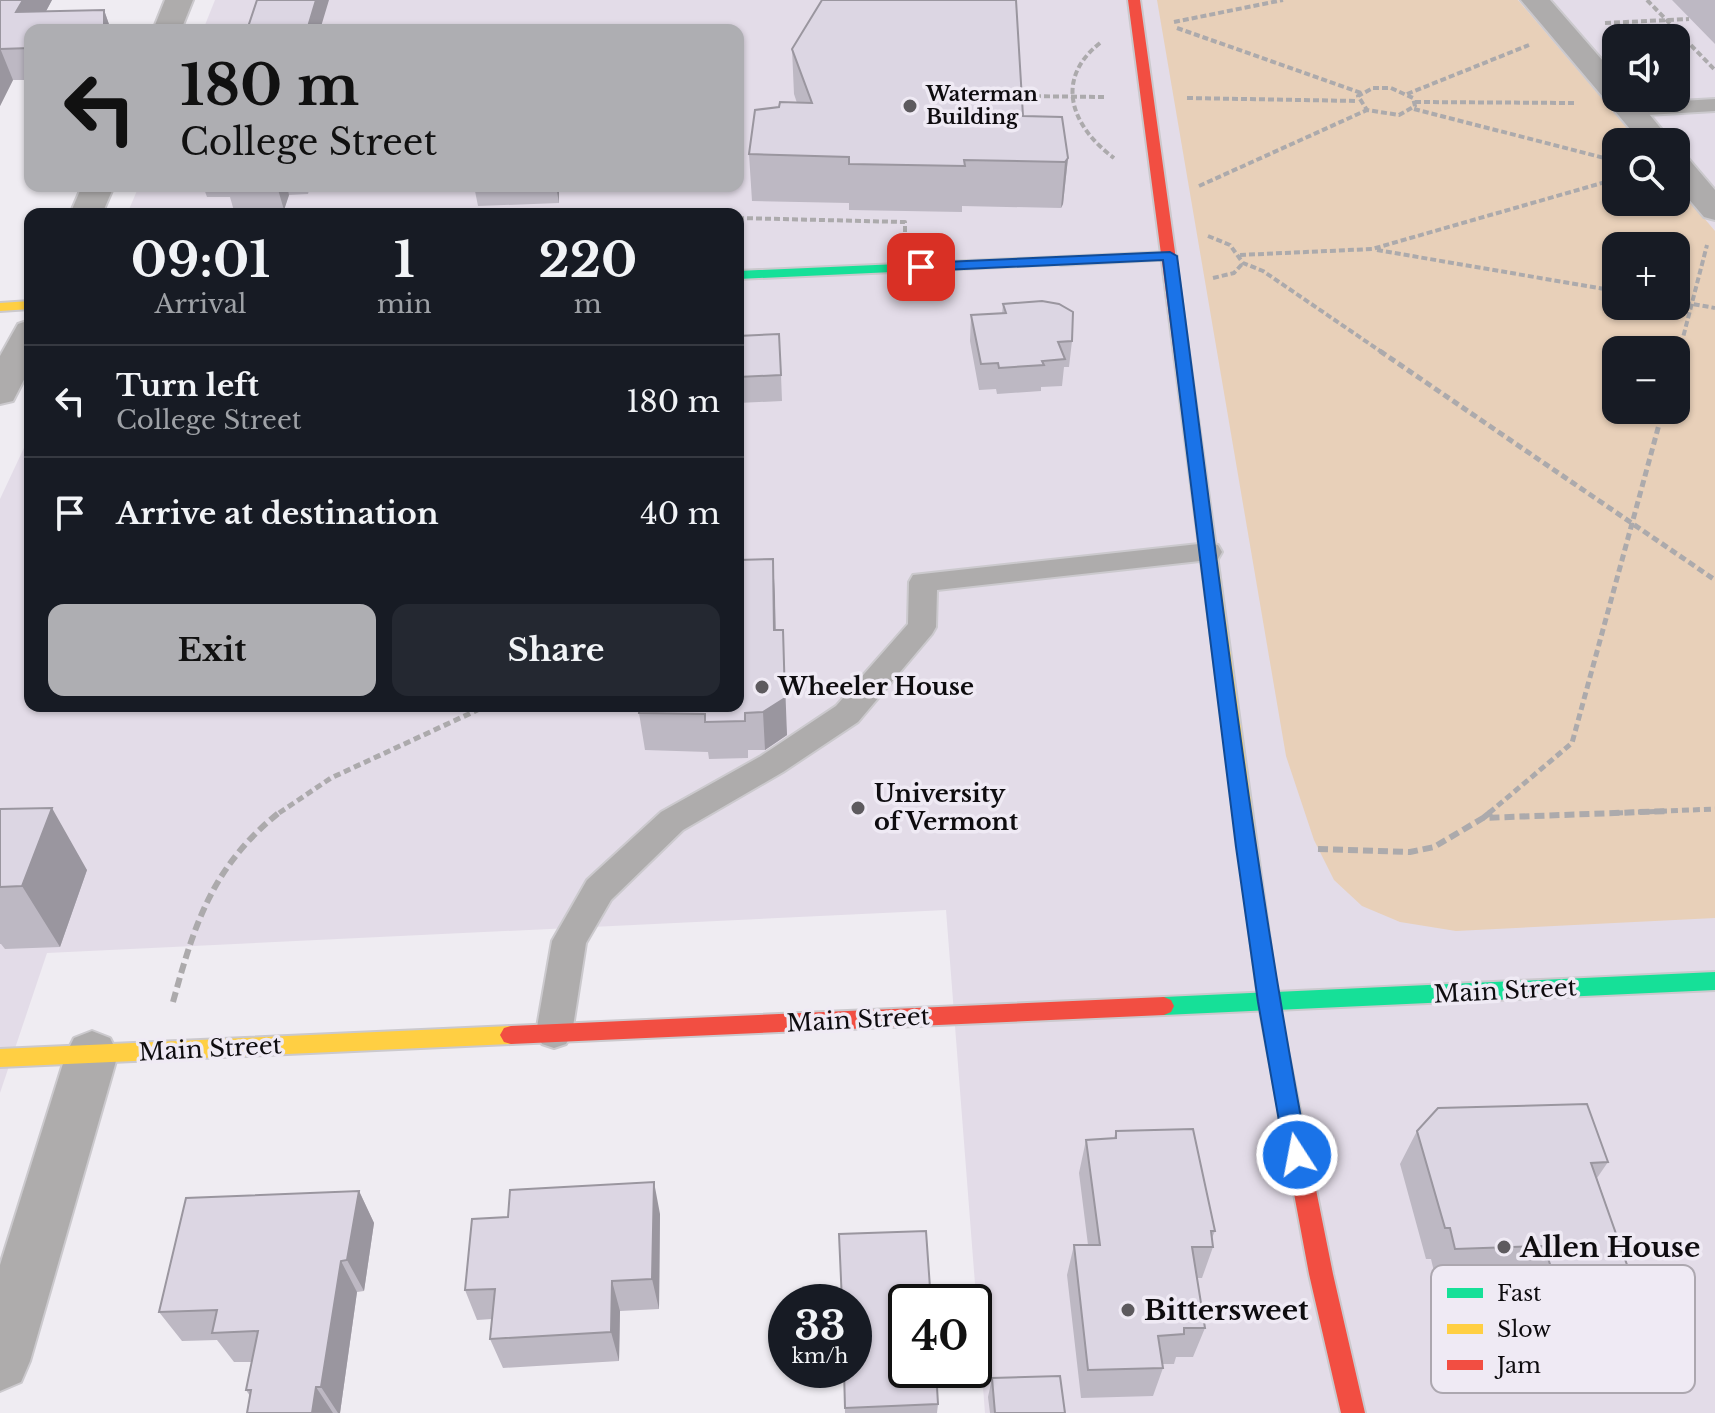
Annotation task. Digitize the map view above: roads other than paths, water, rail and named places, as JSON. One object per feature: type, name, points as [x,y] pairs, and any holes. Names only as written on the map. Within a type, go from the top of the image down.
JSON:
[{"type":"street","points":[[169,24],[179,0]]},
{"type":"street","points":[[1134,0],[1268,1002],[1318,1259],[1353,1413]]},
{"type":"street","points":[[1535,0],[1602,78]]},
{"type":"street","points":[[1631,112],[1645,128]]},
{"type":"street","points":[[1690,181],[1715,210]]},
{"type":"street","points":[[744,275],[1170,256]]},
{"type":"street","points":[[0,307],[24,305]]},
{"type":"street","points":[[0,393],[24,343]]},
{"type":"street","name":"Main Street","points":[[0,1058],[1715,981]]},
{"type":"street","points":[[0,1361],[92,1054]]},
{"type":"lane","points":[[1690,104],[1715,105]]},
{"type":"lane","points":[[554,1033],[569,941],[599,890],[672,821],[772,764],[847,714],[922,627],[923,582],[1208,552]]},
{"type":"place","name":"Waterman Building","points":[[910,106]]},
{"type":"place","name":"Wheeler House","points":[[762,687]]},
{"type":"place","name":"University of Vermont","points":[[858,808]]},
{"type":"place","name":"Allen House","points":[[1504,1247]]},
{"type":"place","name":"Bittersweet","points":[[1128,1310]]}]
